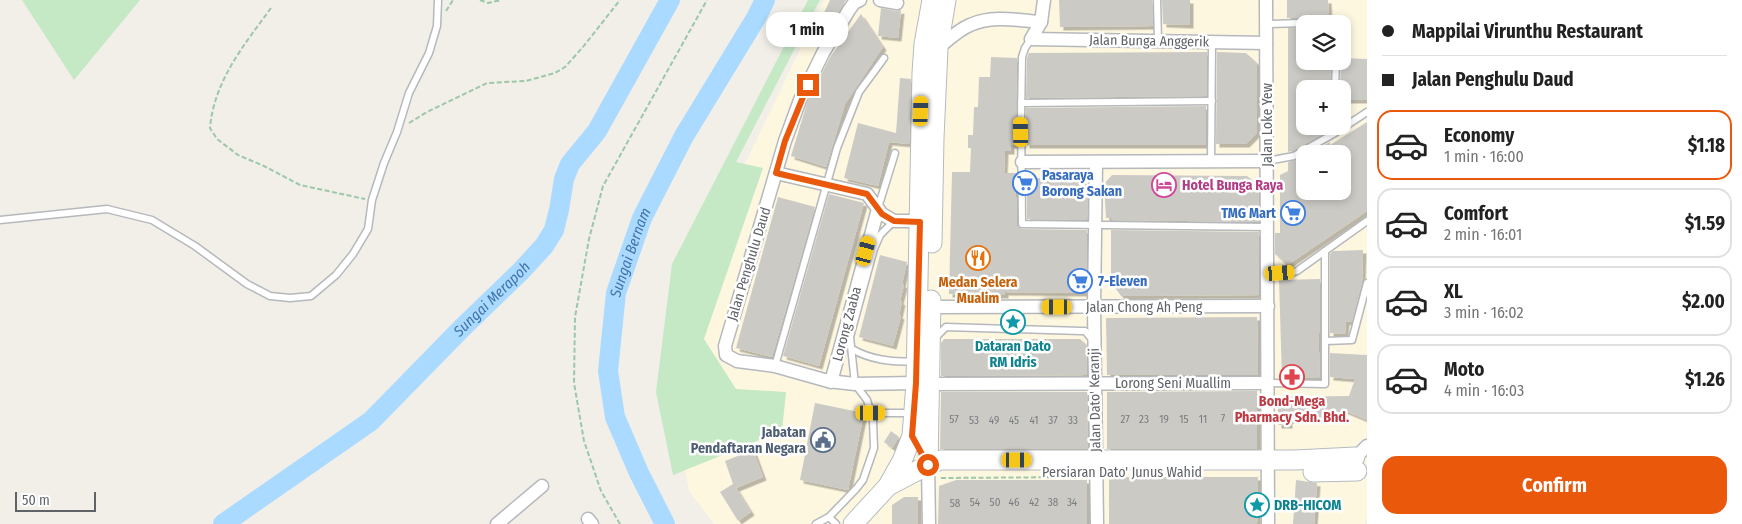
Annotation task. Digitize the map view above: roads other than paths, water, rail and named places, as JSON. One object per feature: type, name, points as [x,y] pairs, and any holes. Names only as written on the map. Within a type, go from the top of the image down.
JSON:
[{"type":"main road","points":[[852,524],[888,486],[902,461],[912,436],[915,412],[930,344],[927,221],[919,186],[924,44],[932,0]]},
{"type":"main road","points":[[928,465],[922,383],[916,360],[934,138],[938,48],[946,0]]},
{"type":"main road","points":[[912,436],[928,465]]},
{"type":"main road","name":"Persiaran Dato' Junus Wahid","points":[[888,486],[941,460],[1094,469],[1268,466],[1362,459]]},
{"type":"street","name":"Jalan Penghulu Daud","points":[[860,0],[854,3],[849,10],[819,61],[800,100],[785,141],[724,346],[726,355],[737,362],[775,366],[832,382],[855,384],[922,383]]},
{"type":"street","points":[[880,0],[897,3]]},
{"type":"street","points":[[1031,39],[1041,22],[1044,0]]},
{"type":"street","name":"Jalan Loke Yew","points":[[1266,0],[1268,524]]},
{"type":"street","points":[[938,48],[969,25],[986,20],[997,18],[1041,22]]},
{"type":"street","name":"Jalan Bunga Anggerik","points":[[1031,39],[1266,43]]},
{"type":"street","points":[[1022,162],[1267,161]]},
{"type":"street","name":"Jalan Dato' Keranji","points":[[1096,163],[1094,469],[1097,524]]},
{"type":"street","points":[[776,173],[867,194],[878,209],[894,221],[927,221]]},
{"type":"street","name":"Lorong Zaaba","points":[[832,382],[878,209]]},
{"type":"street","name":"Jalan Chong Ah Peng","points":[[930,307],[1268,306]]},
{"type":"street","name":"Lorong Seni Muallim","points":[[922,383],[1268,383]]},
{"type":"street","points":[[928,465],[929,524]]},
{"type":"street","points":[[497,524],[542,486]]},
{"type":"lane","points":[[0,220],[107,209],[152,220],[187,241],[247,284],[270,296],[290,298],[311,296],[336,276],[368,229],[372,200],[384,163],[397,132],[409,93],[429,53],[437,26],[438,0]]},
{"type":"lane","points":[[1157,0],[1158,41]]},
{"type":"lane","points":[[1266,24],[1296,23]]},
{"type":"lane","points":[[1031,39],[1022,57],[1022,224],[1267,227]]},
{"type":"lane","points":[[1211,162],[1212,43]]},
{"type":"lane","points":[[775,366],[837,148],[859,92],[884,58]]},
{"type":"lane","points":[[1021,103],[1212,101]]},
{"type":"lane","points":[[1351,121],[1367,112]]},
{"type":"lane","points":[[1267,161],[1294,156],[1327,135]]},
{"type":"lane","points":[[878,209],[895,153]]},
{"type":"lane","points":[[816,524],[829,516],[863,480],[874,448],[871,413],[867,400],[855,384],[850,337],[874,248],[880,235],[894,221]]},
{"type":"lane","points":[[1268,274],[1297,270],[1367,221]]},
{"type":"lane","points":[[1268,383],[1325,384],[1325,251]]},
{"type":"lane","points":[[1326,341],[1352,340],[1367,283]]},
{"type":"lane","points":[[1019,329],[1020,307]]},
{"type":"lane","points":[[930,344],[946,327],[1085,331],[1094,343]]},
{"type":"lane","points":[[852,349],[862,355],[894,361],[916,360]]},
{"type":"lane","points":[[871,413],[915,412]]},
{"type":"lane","points":[[829,516],[836,524]]},
{"type":"waterway","name":"Sungai Merapoh","points":[[223,524],[371,421],[544,246],[554,230],[564,179],[570,164],[597,131],[670,0]]},
{"type":"waterway","name":"Sungai Bernam","points":[[665,524],[639,473],[615,417],[608,371],[616,293],[642,218],[684,136],[765,0]]},
{"type":"place","name":"Pasaraya Borong Sakan","points":[[1025,183]]},
{"type":"place","name":"Hotel Bunga Raya","points":[[1164,185]]},
{"type":"place","name":"TMG Mart","points":[[1293,213]]},
{"type":"place","name":"Medan Selera Mualim","points":[[978,258]]},
{"type":"place","name":"7-Eleven","points":[[1080,281]]},
{"type":"place","name":"Dataran Dato RM Idris","points":[[1013,322]]},
{"type":"place","name":"Bond-Mega Pharmacy Sdn. Bhd.","points":[[1292,377]]},
{"type":"place","name":"Jabatan Pendaftaran Negara","points":[[823,440]]},
{"type":"place","name":"DRB-HICOM","points":[[1257,505]]}]
